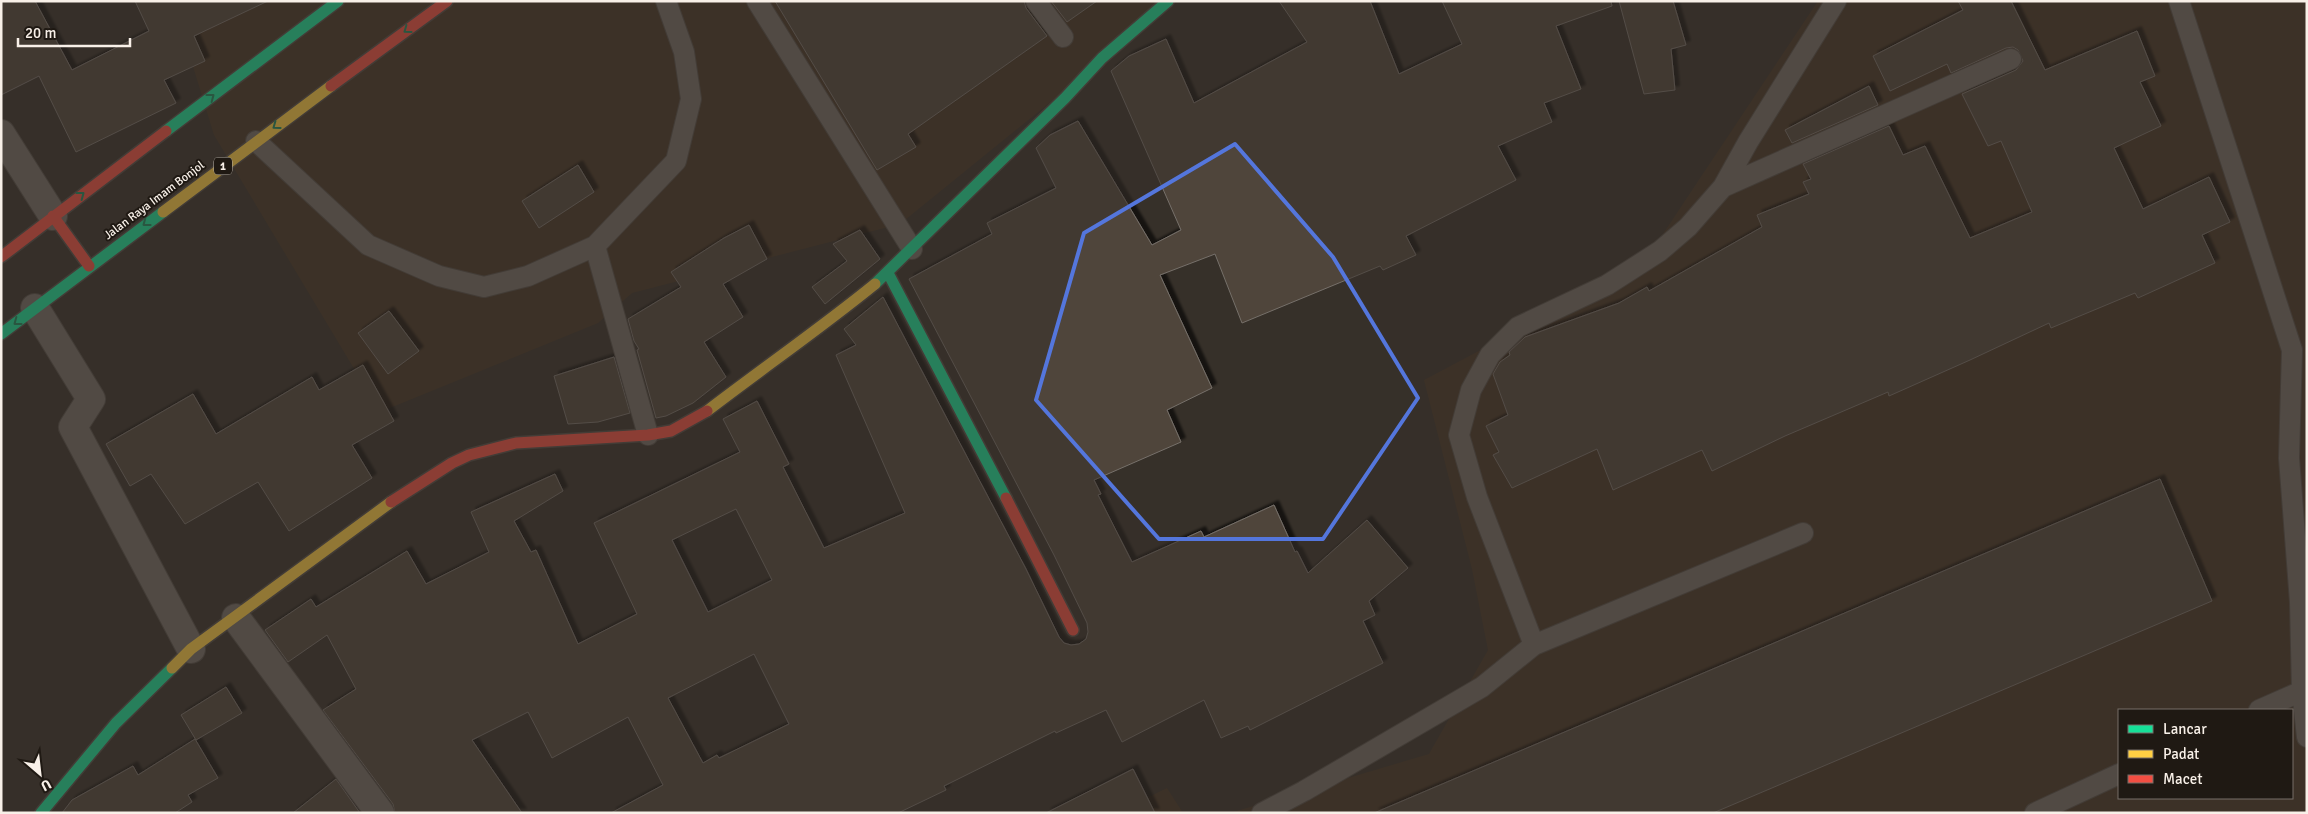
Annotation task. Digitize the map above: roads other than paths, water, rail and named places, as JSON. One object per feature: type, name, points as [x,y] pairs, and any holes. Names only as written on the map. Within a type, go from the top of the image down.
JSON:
[{"type":"main road","points":[[1,257],[338,1]]},
{"type":"main road","name":"Jalan Raya Imam Bonjol","points":[[1,334],[256,141],[447,1]]},
{"type":"main road","points":[[41,813],[116,724],[191,649],[236,618],[394,500],[469,455],[516,443],[648,435],[671,431],[702,416],[771,363],[822,328],[888,273],[1065,98],[1102,58],[1168,1]]},
{"type":"main road","points":[[53,216],[89,266]]},
{"type":"main road","points":[[888,273],[1036,553],[1073,630]]},
{"type":"street","points":[[1,134],[53,216]]},
{"type":"street","points":[[35,308],[91,399],[73,427],[191,649]]},
{"type":"street","points":[[236,618],[380,813]]},
{"type":"lane","points":[[256,141],[368,245],[438,276],[484,287],[528,276],[595,246],[676,161],[691,99],[684,52],[666,1]]},
{"type":"lane","points":[[758,1],[806,82],[912,249]]},
{"type":"lane","points":[[1036,1],[1063,38]]},
{"type":"lane","points":[[1534,645],[1477,497],[1459,435],[1471,390],[1490,355],[1518,327],[1607,285],[1660,251],[1688,227],[1723,187],[1748,142],[1836,1]]},
{"type":"lane","points":[[2179,1],[2292,350],[2289,458],[2300,602],[2302,691],[2307,737]]},
{"type":"lane","points":[[1723,187],[2010,59]]},
{"type":"lane","points":[[595,246],[648,435]]},
{"type":"lane","points":[[1262,813],[1304,791],[1482,687],[1534,645],[1803,533]]},
{"type":"lane","points":[[2261,709],[2302,691]]},
{"type":"lane","points":[[2035,813],[2118,774]]}]
